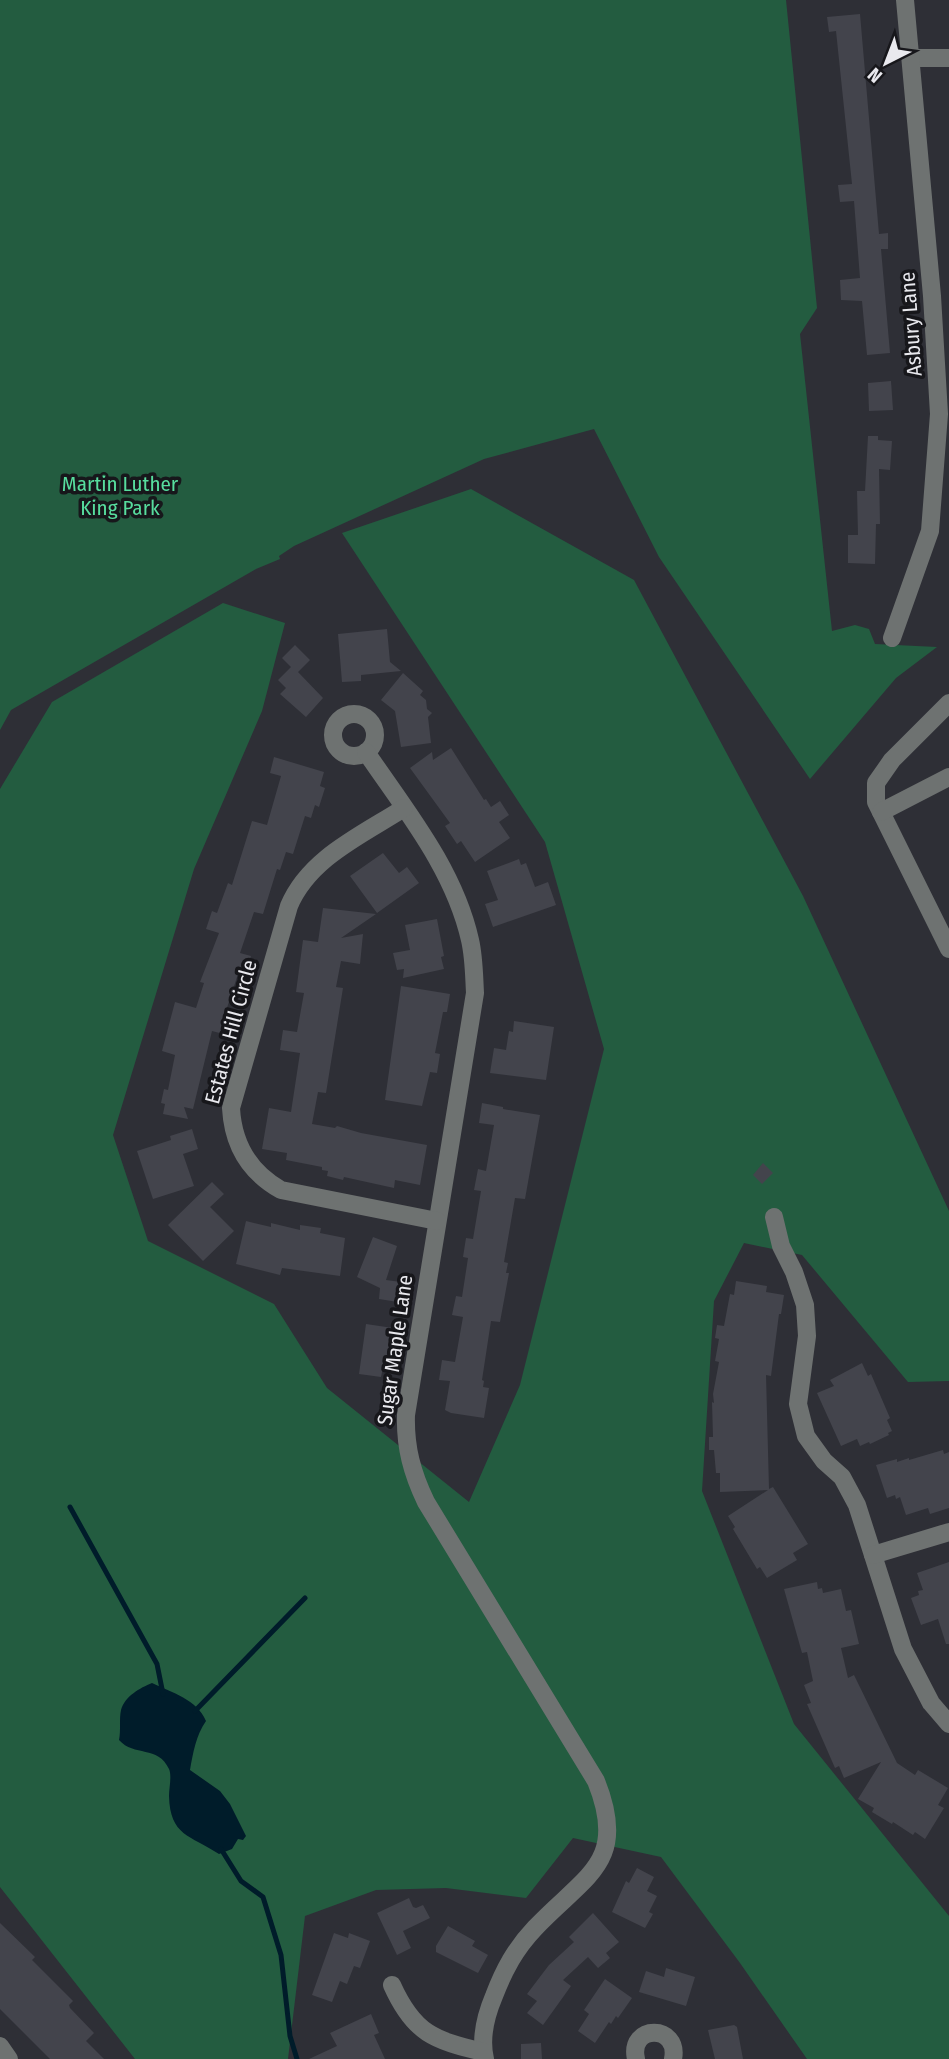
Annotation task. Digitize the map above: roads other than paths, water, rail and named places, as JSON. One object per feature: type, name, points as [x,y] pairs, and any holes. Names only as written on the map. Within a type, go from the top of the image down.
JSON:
[{"type":"street","name":"Asbury Lane","points":[[892,638],[930,531],[939,414],[941,295],[905,0]]},
{"type":"street","points":[[911,58],[949,58]]},
{"type":"street","points":[[930,531],[949,531]]},
{"type":"street","points":[[949,703],[892,760],[876,783],[876,802],[949,949]]},
{"type":"street","name":"Sugar Maple Lane","points":[[366,752],[450,883],[470,938],[473,957],[475,993],[472,1020],[407,1415],[405,1439],[409,1460],[426,1502],[596,1780],[606,1807],[609,1831],[595,1870],[536,1926],[505,1966],[489,2008],[484,2055]]},
{"type":"street","points":[[881,812],[949,777]]},
{"type":"street","name":"Estates Hill Circle","points":[[404,808],[323,860],[305,876],[296,889],[234,1096],[231,1117],[234,1136],[250,1166],[265,1181],[281,1190],[437,1221]]},
{"type":"street","points":[[774,1217],[781,1245],[805,1305],[807,1336],[798,1404],[806,1436],[824,1461],[842,1477],[857,1505],[903,1648],[931,1703],[949,1724]]},
{"type":"street","points":[[873,1555],[949,1532]]},
{"type":"street","points":[[392,1985],[403,2008],[430,2035],[484,2055]]},
{"type":"street","points":[[636,2059],[637,2042],[647,2033],[654,2032],[670,2040],[673,2059]]},
{"type":"street","points":[[0,2046],[9,2059]]},
{"type":"water","points":[[152,1683],[190,1702],[197,1707],[206,1721],[197,1738],[190,1770],[220,1791],[230,1804],[246,1836],[243,1840],[238,1839],[232,1849],[219,1854],[184,1833],[173,1819],[170,1809],[169,1769],[159,1757],[132,1748],[119,1740],[123,1705],[134,1693]]},
{"type":"waterway","points":[[70,1507],[157,1664],[163,1694]]},
{"type":"waterway","points":[[195,1711],[305,1598]]},
{"type":"waterway","points":[[221,1849],[241,1881],[263,1897],[281,1955],[290,2036],[297,2059]]},
{"type":"park label","name":"Martin Luther King Park","points":[[120,496]]}]
